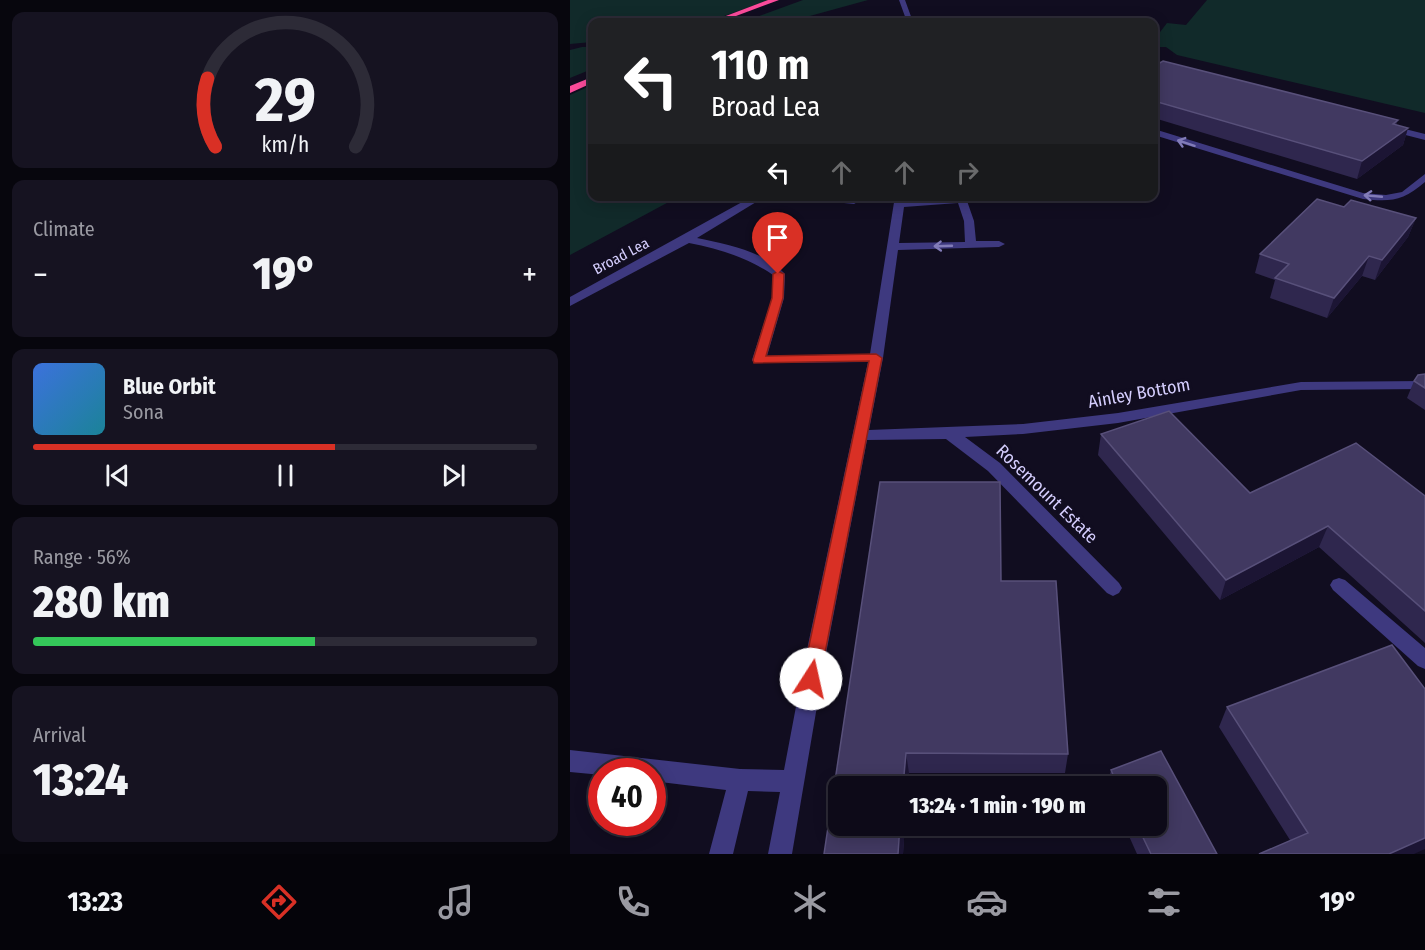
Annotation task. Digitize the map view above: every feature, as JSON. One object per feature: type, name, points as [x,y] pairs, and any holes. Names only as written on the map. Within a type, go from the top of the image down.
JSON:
[{"type":"highway","points":[[727,18],[779,2]]},
{"type":"highway","points":[[742,18],[779,2]]},
{"type":"highway","points":[[570,81],[588,74]]},
{"type":"highway","points":[[570,90],[588,82]]},
{"type":"street","points":[[902,0],[909,18]]},
{"type":"street","points":[[1379,125],[1425,138]]},
{"type":"street","points":[[1158,133],[1363,196],[1386,198],[1405,194],[1425,177]]},
{"type":"street","name":"Broad Lea","points":[[570,302],[752,201]]},
{"type":"street","points":[[780,854],[859,435],[876,358],[900,201]]},
{"type":"street","points":[[962,201],[969,221],[971,245]]},
{"type":"street","points":[[687,239],[716,245],[761,261],[778,274],[778,298],[759,360],[876,358]]},
{"type":"street","points":[[892,247],[999,244]]},
{"type":"street","name":"Ainley Bottom","points":[[859,435],[949,434],[1023,429],[1118,418],[1301,386],[1425,385]]},
{"type":"street","name":"Rosemount Estate","points":[[949,434],[999,471],[1113,588]]},
{"type":"street","points":[[1339,585],[1425,660]]},
{"type":"street","points":[[570,761],[740,780],[793,781]]},
{"type":"street","points":[[721,854],[740,780]]},
{"type":"green space","points":[[570,0],[770,0],[718,18],[588,18],[588,42],[570,44]]},
{"type":"green space","points":[[803,0],[868,0],[803,18],[754,18]]},
{"type":"green space","points":[[1207,0],[1425,0],[1425,113],[1177,55],[1166,47],[1158,47],[1158,35],[1167,23],[1186,25]]},
{"type":"green space","points":[[588,47],[588,71],[570,78],[570,50]]},
{"type":"green space","points":[[588,87],[588,201],[671,201],[570,255],[570,95]]},
{"type":"building","points":[[1163,61],[1398,120],[1393,124],[1408,128],[1362,161],[1158,102],[1158,64]]},
{"type":"building","points":[[1317,199],[1344,207],[1351,200],[1416,218],[1382,260],[1369,256],[1334,298],[1275,278],[1289,264],[1260,254]]},
{"type":"building","points":[[1425,374],[1425,388],[1414,381],[1418,375]]},
{"type":"building","points":[[1169,411],[1250,493],[1356,443],[1425,496],[1425,611],[1328,526],[1226,580],[1101,434]]},
{"type":"building","points":[[880,482],[1000,482],[1001,581],[1056,581],[1068,754],[906,753],[904,776],[836,776]]},
{"type":"building","points":[[1392,645],[1425,689],[1425,838],[1389,854],[1259,854],[1308,833],[1227,707]]},
{"type":"building","points":[[1161,751],[1217,854],[1151,854],[1142,836],[1167,836],[1167,776],[1114,776],[1111,770]]},
{"type":"building","points":[[828,827],[828,836],[899,836],[898,854],[824,854]]},
{"type":"route","points":[[778,274],[778,298],[759,360],[876,358],[811,679]]}]
